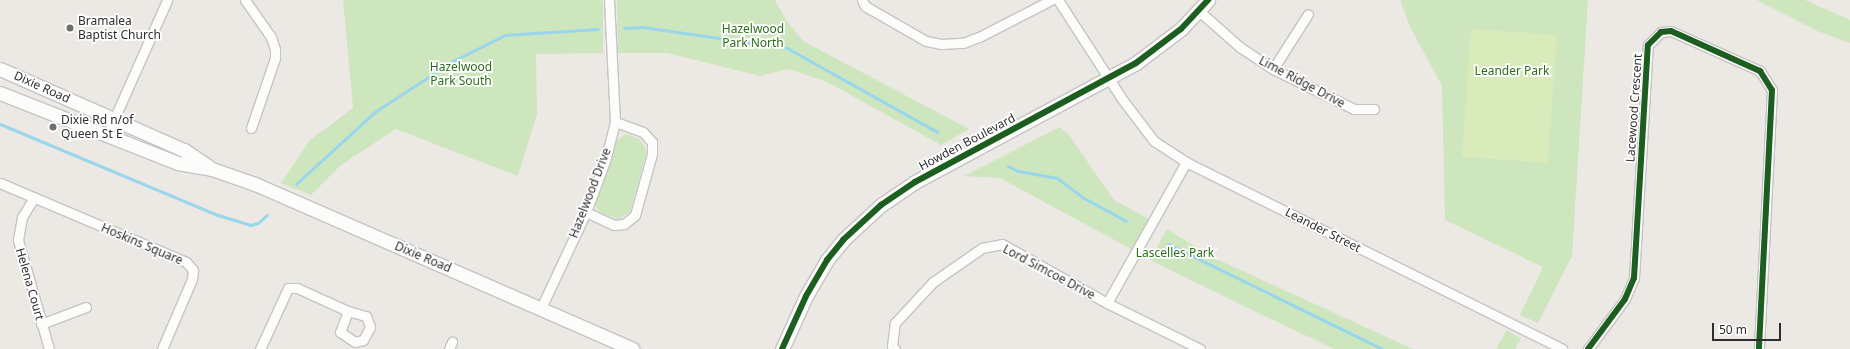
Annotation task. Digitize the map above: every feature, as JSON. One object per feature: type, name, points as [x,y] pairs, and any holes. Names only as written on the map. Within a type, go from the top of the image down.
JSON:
[{"type":"main road","name":"Howden Boulevard","points":[[782,349],[806,296],[827,260],[843,240],[881,205],[914,182],[1109,80],[1158,48],[1199,11],[1208,0]]},
{"type":"main road","name":"Dixie Road","points":[[0,69],[184,150],[212,169]]},
{"type":"main road","name":"Dixie Road","points":[[0,93],[178,163],[212,169],[255,184],[632,349]]},
{"type":"street","points":[[107,136],[167,0]]},
{"type":"street","points":[[246,0],[271,37],[275,49],[275,58],[250,128]]},
{"type":"street","name":"Hazelwood Drive","points":[[541,308],[586,212],[614,122],[609,0]]},
{"type":"street","points":[[862,0],[865,6],[926,40],[941,44],[963,43],[979,37],[1051,0]]},
{"type":"street","name":"Leander Street","points":[[1058,0],[1109,80],[1154,141],[1186,162],[1562,349]]},
{"type":"street","name":"Lime Ridge Drive","points":[[1199,11],[1240,47],[1273,69],[1354,109],[1374,109]]},
{"type":"street","points":[[1273,69],[1308,14]]},
{"type":"street","name":"Lacewood Crescent","points":[[1588,349],[1625,299],[1634,278],[1648,45],[1661,32],[1670,31],[1760,71],[1772,90],[1759,349]]},
{"type":"street","points":[[586,212],[614,225],[624,224],[635,215],[652,154],[652,142],[643,132],[614,122]]},
{"type":"street","points":[[1107,303],[1186,162]]},
{"type":"street","points":[[0,184],[33,199]]},
{"type":"street","name":"Helena Court","points":[[33,199],[22,217],[18,240],[49,349]]},
{"type":"street","name":"Hoskins Square","points":[[33,199],[186,262],[193,270],[192,279],[162,349]]},
{"type":"street","name":"Lord Simcoe Drive","points":[[895,349],[892,346],[895,323],[933,282],[982,248],[1002,244],[1107,303],[1200,349]]},
{"type":"street","points":[[260,349],[288,288],[297,288],[348,311]]},
{"type":"street","points":[[42,324],[86,307]]},
{"type":"green space","name":"Hazelwood Park South","points":[[343,0],[603,0],[603,53],[536,54],[537,114],[518,176],[396,129],[341,165],[311,195],[281,183],[310,140],[353,108]]},
{"type":"green space","name":"Hazelwood Park North","points":[[617,0],[775,0],[786,20],[803,41],[969,129],[941,145],[827,82],[789,69],[760,76],[667,53],[618,53]]},
{"type":"green space","name":"Leander Park","points":[[1400,0],[1588,0],[1572,256],[1538,323],[1520,315],[1543,267],[1445,220],[1442,86],[1411,29]]},
{"type":"green space","points":[[1757,0],[1805,0],[1850,20],[1850,43],[1817,31]]},
{"type":"green space","points":[[1471,29],[1557,35],[1548,163],[1462,157]]},
{"type":"green space","points":[[1060,127],[1069,135],[1114,200],[1149,219],[1133,250],[1000,178],[964,176]]},
{"type":"green space","points":[[626,134],[640,139],[647,151],[630,212],[619,219],[601,213],[594,204],[616,141]]},
{"type":"green space","name":"Lascelles Park","points":[[1167,229],[1214,258],[1413,349],[1334,349],[1254,311],[1150,260]]},
{"type":"green space","points":[[1507,330],[1521,339],[1515,349],[1496,349]]},
{"type":"waterway","points":[[624,28],[643,27],[787,48],[937,132]]},
{"type":"waterway","points":[[296,184],[376,111],[453,61],[505,35],[598,29]]},
{"type":"waterway","points":[[0,124],[218,215],[250,225],[258,223],[267,215]]},
{"type":"waterway","points":[[1008,166],[1018,171],[1057,178],[1082,197],[1126,221]]},
{"type":"waterway","points":[[1168,244],[1382,349]]},
{"type":"cycle path","points":[[782,349],[806,296],[827,260],[843,240],[881,205],[915,182],[1136,63],[1181,29],[1208,0]]},
{"type":"cycle path","points":[[1588,349],[1625,299],[1634,278],[1648,45],[1661,32],[1671,31],[1760,71],[1772,90],[1759,349]]},
{"type":"place","name":"Bramalea Baptist Church","points":[[70,28]]},
{"type":"place","name":"Dixie Rd n/of Queen St E","points":[[53,127]]}]
